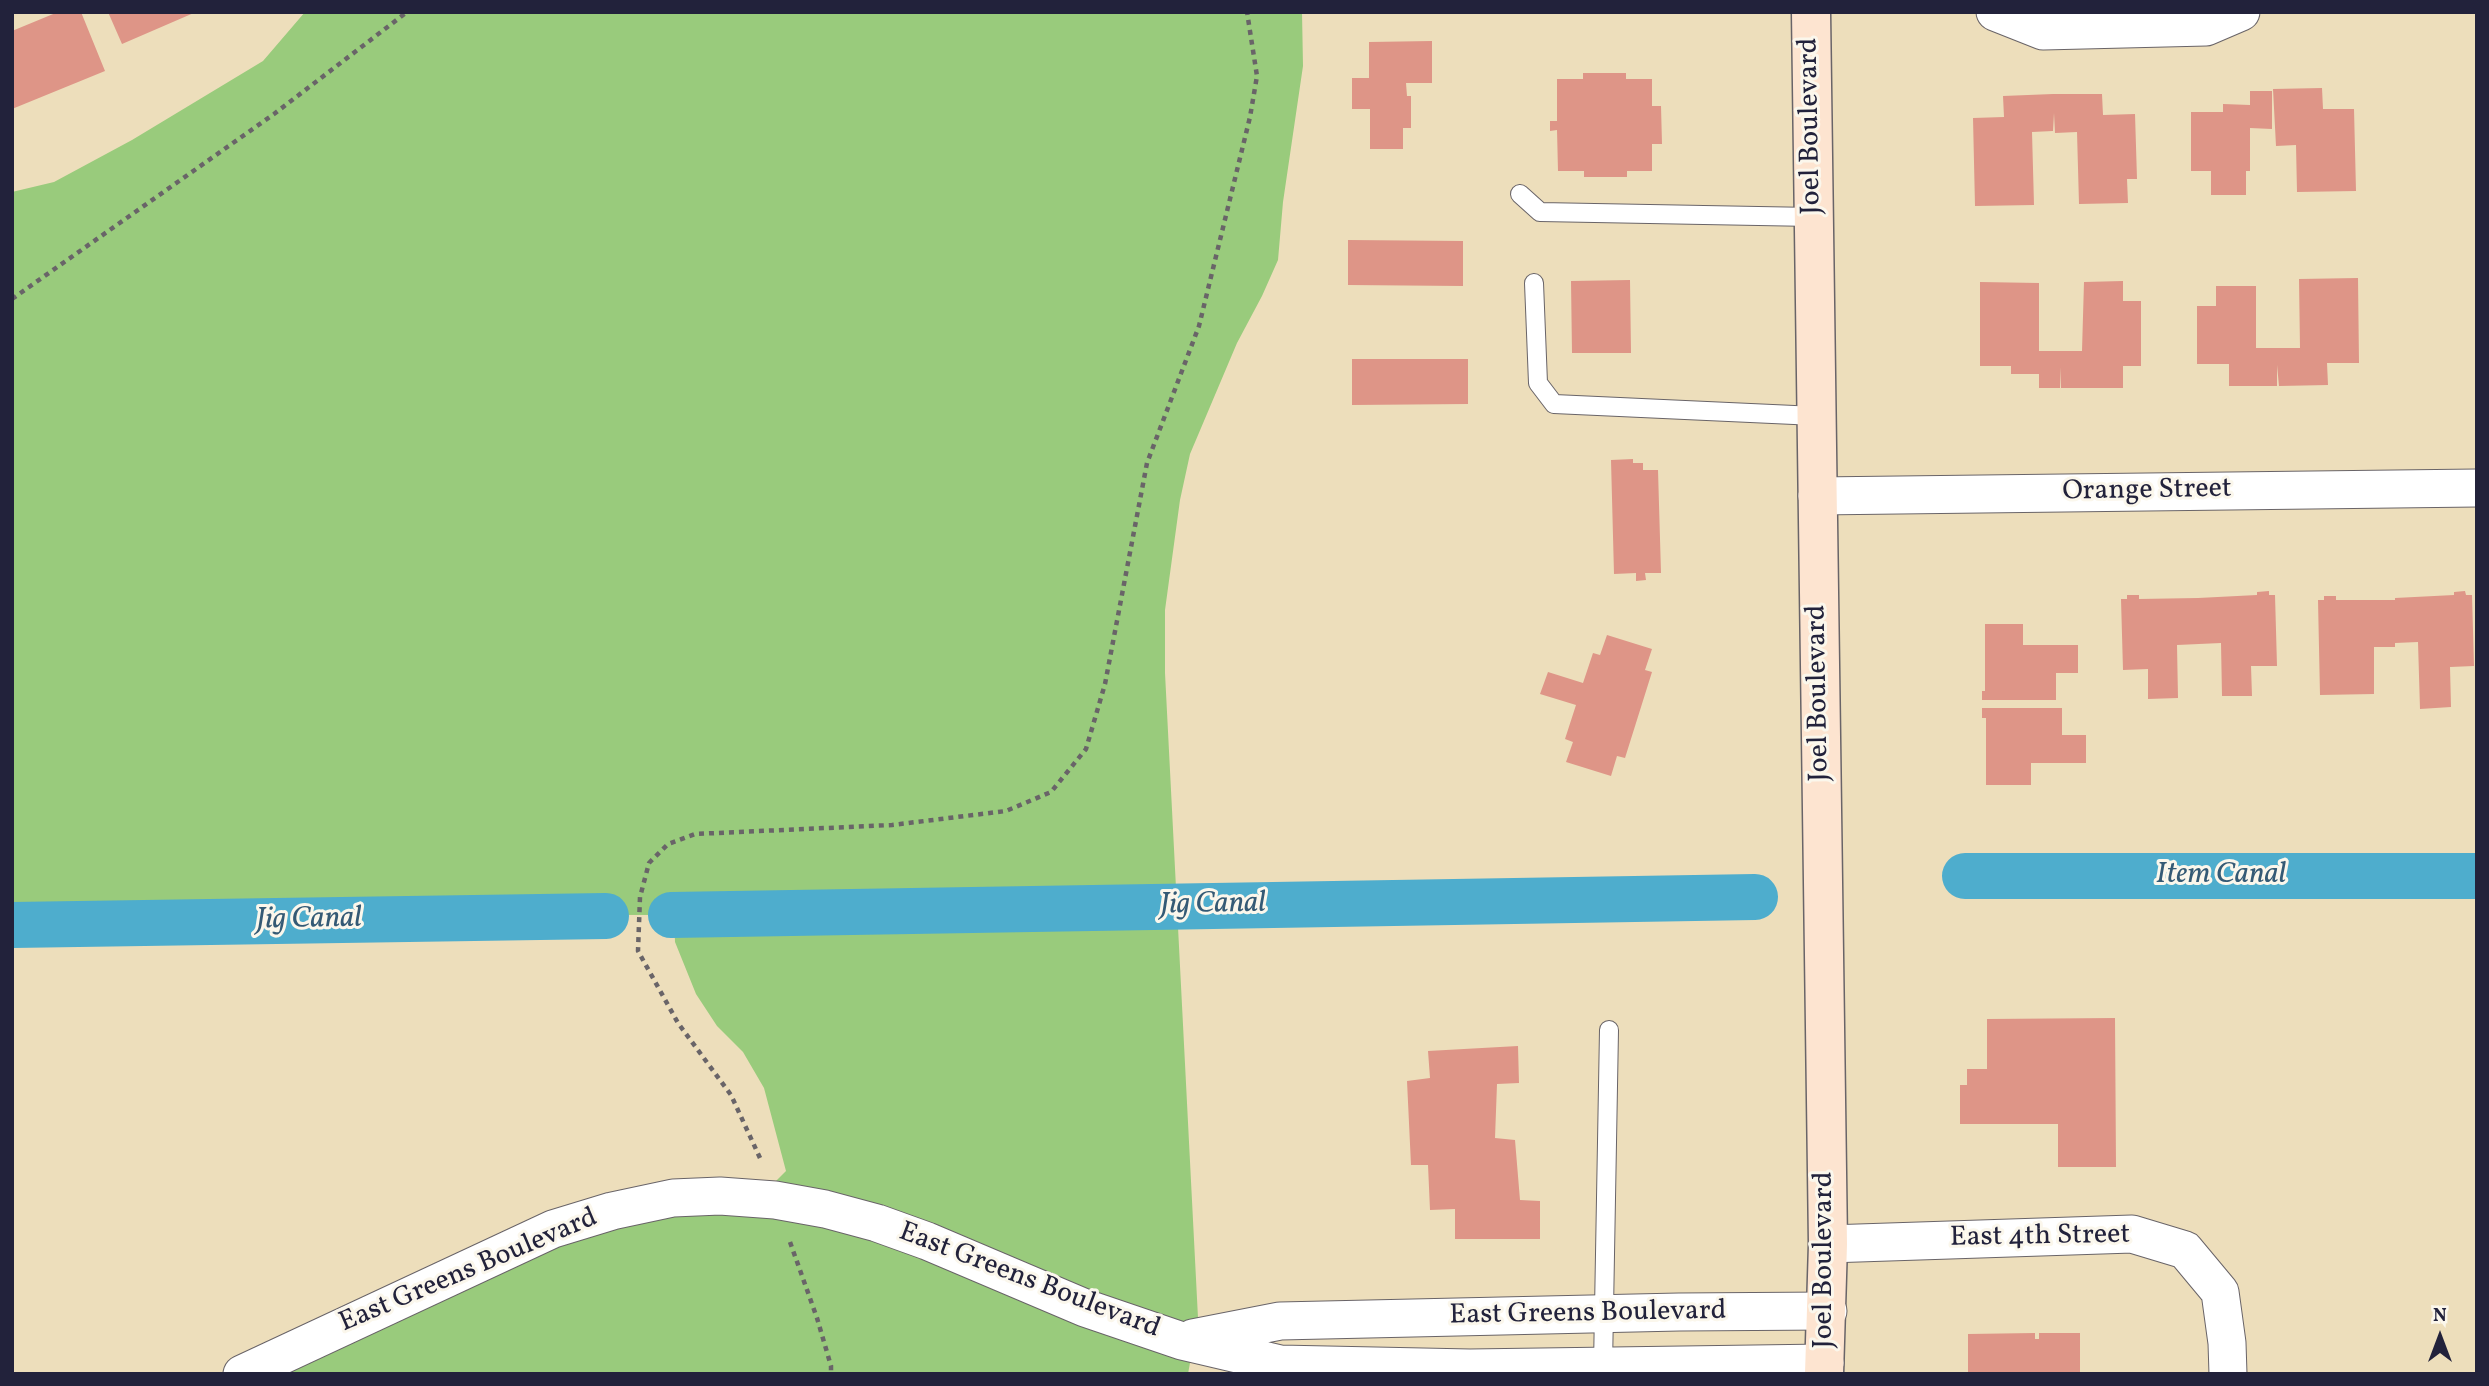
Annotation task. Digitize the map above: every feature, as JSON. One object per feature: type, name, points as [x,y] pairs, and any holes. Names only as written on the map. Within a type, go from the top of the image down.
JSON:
[{"type":"main road","name":"Joel Boulevard","points":[[1811,12],[1828,1244],[1825,1369]]},
{"type":"street","points":[[1995,12],[2043,31],[2206,27],[2241,12]]},
{"type":"street","name":"Orange Street","points":[[1817,496],[2477,488]]},
{"type":"street","name":"East Greens Boulevard","points":[[242,1374],[553,1229],[612,1211],[673,1198],[720,1196],[775,1200],[825,1209],[877,1223],[928,1241],[1085,1308],[1182,1341],[1280,1364],[1470,1368],[1603,1366],[1825,1369]]},
{"type":"street","name":"East 4th Street","points":[[1828,1244],[2132,1234],[2185,1250],[2220,1292],[2227,1359]]},
{"type":"street","name":"East Greens Boulevard","points":[[1182,1341],[1280,1321],[1828,1311]]},
{"type":"lane","points":[[1520,194],[1540,212],[1814,217]]},
{"type":"lane","points":[[1534,284],[1538,383],[1554,404],[1816,416]]},
{"type":"lane","points":[[1603,1366],[1609,1030]]},
{"type":"path","points":[[12,299],[274,114],[407,12]]},
{"type":"path","points":[[831,1374],[817,1318],[764,1166],[731,1095],[678,1023],[638,951],[640,897],[649,863],[668,844],[695,834],[892,825],[1006,811],[1051,792],[1086,749],[1105,684],[1147,463],[1199,326],[1250,117],[1256,76],[1247,12]]},
{"type":"green space","points":[[305,12],[1302,12],[1303,66],[1283,202],[1278,260],[1237,343],[1190,454],[1180,500],[1165,610],[1165,673],[1198,1318],[1188,1374],[243,1374],[598,1199],[770,1187],[786,1171],[764,1088],[743,1052],[717,1026],[696,994],[675,942],[674,915],[12,914],[12,192],[54,182],[132,140],[263,61]]},
{"type":"building","points":[[58,12],[81,12],[105,71],[12,109],[12,31]]},
{"type":"building","points":[[108,12],[196,12],[122,44]]},
{"type":"building","points":[[1432,41],[1432,83],[1406,83],[1407,96],[1411,96],[1411,128],[1403,128],[1403,149],[1370,149],[1370,109],[1352,109],[1352,78],[1369,78],[1369,42]]},
{"type":"building","points":[[1583,73],[1626,73],[1626,79],[1652,79],[1652,106],[1661,106],[1662,144],[1652,144],[1652,171],[1627,171],[1627,177],[1584,177],[1584,171],[1558,171],[1557,130],[1550,131],[1550,121],[1557,121],[1557,79],[1583,79]]},
{"type":"building","points":[[2322,88],[2323,109],[2354,109],[2356,191],[2297,192],[2296,145],[2276,146],[2273,89]]},
{"type":"building","points":[[2250,91],[2272,91],[2272,129],[2250,128],[2250,171],[2246,171],[2246,195],[2211,195],[2211,171],[2191,171],[2191,112],[2223,112],[2223,104],[2250,105]]},
{"type":"building","points":[[2102,94],[2103,115],[2135,114],[2137,179],[2127,179],[2128,203],[2079,204],[2077,132],[2055,133],[2054,113],[2053,131],[2032,132],[2034,205],[1975,206],[1973,118],[2004,117],[2003,96]]},
{"type":"building","points":[[1348,240],[1463,241],[1463,286],[1348,285]]},
{"type":"building","points":[[2358,278],[2359,363],[2327,363],[2328,385],[2279,386],[2277,365],[2277,386],[2229,386],[2229,364],[2197,364],[2197,306],[2216,306],[2216,286],[2256,286],[2256,348],[2300,348],[2299,279]]},
{"type":"building","points":[[1630,280],[1631,353],[1572,353],[1571,281]]},
{"type":"building","points":[[2123,281],[2123,301],[2141,301],[2141,366],[2123,366],[2123,388],[2061,388],[2061,367],[2060,388],[2039,388],[2039,374],[2011,374],[2011,366],[1980,366],[1980,282],[2039,283],[2039,351],[2082,351],[2084,282]]},
{"type":"building","points":[[1352,359],[1468,359],[1468,404],[1352,405]]},
{"type":"building","points":[[1633,459],[1633,463],[1643,463],[1643,470],[1658,470],[1661,573],[1645,573],[1646,580],[1636,581],[1636,573],[1614,574],[1611,460]]},
{"type":"building","points":[[2269,591],[2269,595],[2275,595],[2277,666],[2251,666],[2252,696],[2222,696],[2221,643],[2177,645],[2178,698],[2148,699],[2148,669],[2123,670],[2121,599],[2127,599],[2127,595],[2139,595],[2139,599],[2198,598],[2257,595],[2257,592]]},
{"type":"building","points":[[2465,591],[2466,595],[2472,595],[2474,666],[2450,667],[2451,707],[2420,709],[2418,642],[2395,643],[2395,647],[2374,647],[2374,694],[2320,695],[2318,600],[2324,600],[2324,596],[2336,596],[2336,600],[2395,600],[2454,595],[2454,592]]},
{"type":"building","points":[[1985,624],[2023,624],[2023,645],[2078,645],[2078,673],[2056,673],[2056,700],[1982,700],[1982,691],[1985,691]]},
{"type":"building","points":[[1607,635],[1652,649],[1645,670],[1652,672],[1625,758],[1617,756],[1611,776],[1566,762],[1573,742],[1565,739],[1576,705],[1540,694],[1548,672],[1583,683],[1593,653],[1600,655]]},
{"type":"building","points":[[1982,708],[2062,708],[2062,735],[2086,735],[2086,763],[2031,763],[2031,785],[1986,785],[1986,718],[1982,718]]},
{"type":"building","points":[[2115,1018],[2116,1167],[2058,1167],[2058,1124],[1960,1124],[1960,1085],[1967,1085],[1967,1069],[1987,1069],[1987,1019]]},
{"type":"building","points":[[1518,1046],[1519,1083],[1497,1084],[1495,1138],[1515,1140],[1520,1200],[1540,1201],[1540,1239],[1455,1239],[1455,1209],[1430,1210],[1428,1165],[1411,1165],[1407,1081],[1430,1078],[1428,1051]]},
{"type":"building","points":[[2035,1333],[2035,1339],[2039,1339],[2039,1333],[2080,1333],[2080,1374],[1968,1374],[1968,1334]]},
{"type":"waterway","name":"Item Canal","points":[[1965,876],[2477,876]]},
{"type":"waterway","name":"Jig Canal","points":[[671,915],[1755,897]]},
{"type":"waterway","name":"Jig Canal","points":[[12,925],[606,916]]}]
